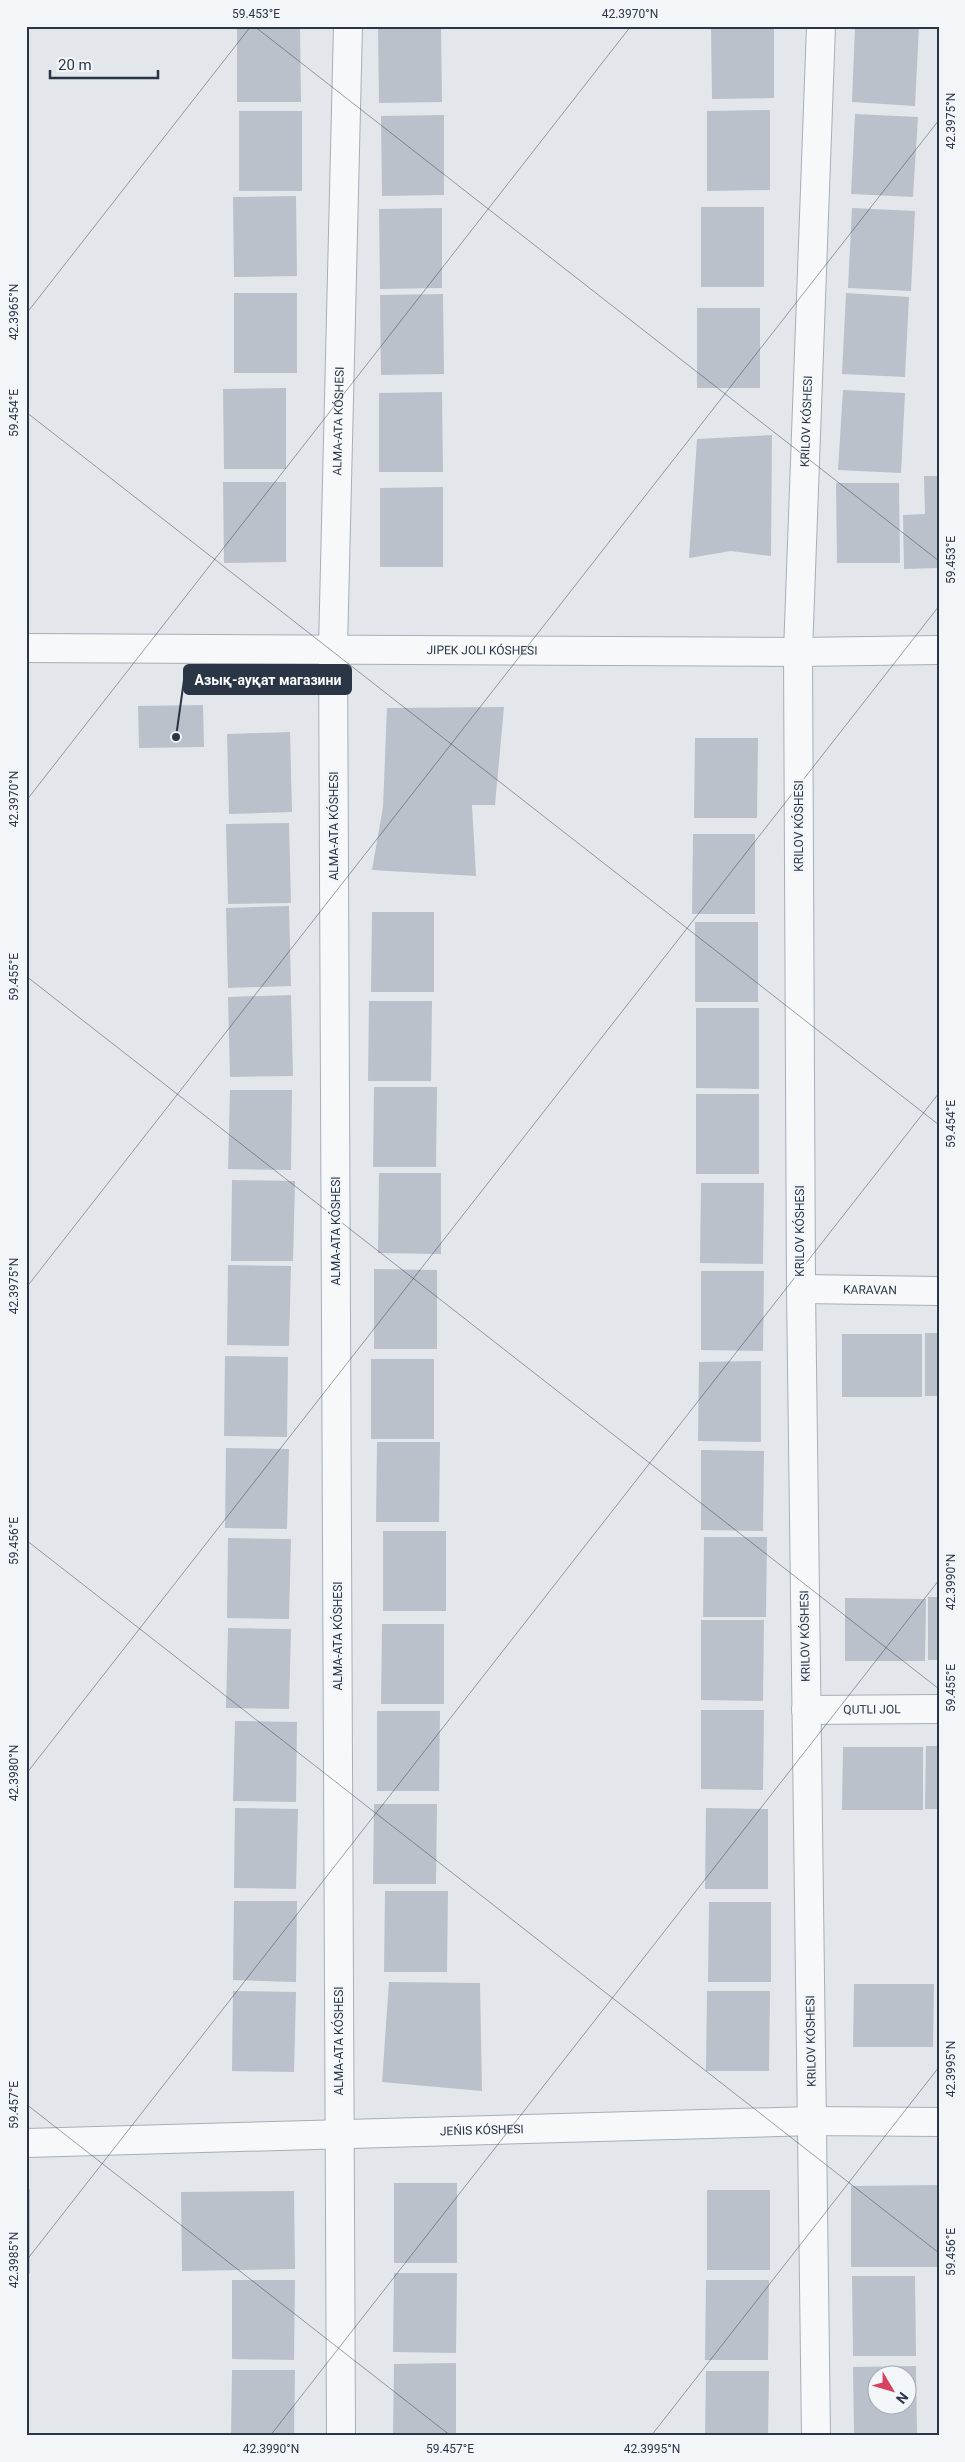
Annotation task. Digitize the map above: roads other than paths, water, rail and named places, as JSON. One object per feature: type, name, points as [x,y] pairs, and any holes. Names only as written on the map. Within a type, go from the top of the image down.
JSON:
[{"type":"street","name":"ALMA-ATA KÓSHESI","points":[[341,2436],[333,648],[348,26]]},
{"type":"street","points":[[816,2436],[801,1290],[798,652],[821,26]]},
{"type":"street","points":[[26,648],[333,648],[798,652],[939,650]]},
{"type":"street","name":"KARAVAN","points":[[801,1290],[939,1291]]},
{"type":"street","name":"QUTLI JOL","points":[[806,1710],[939,1709]]},
{"type":"street","name":"JEŃIS KÓSHESI","points":[[26,2142],[813,2121],[939,2122]]},
{"type":"place","name":"Азық-ауқат магазини","points":[[176,737]]}]
